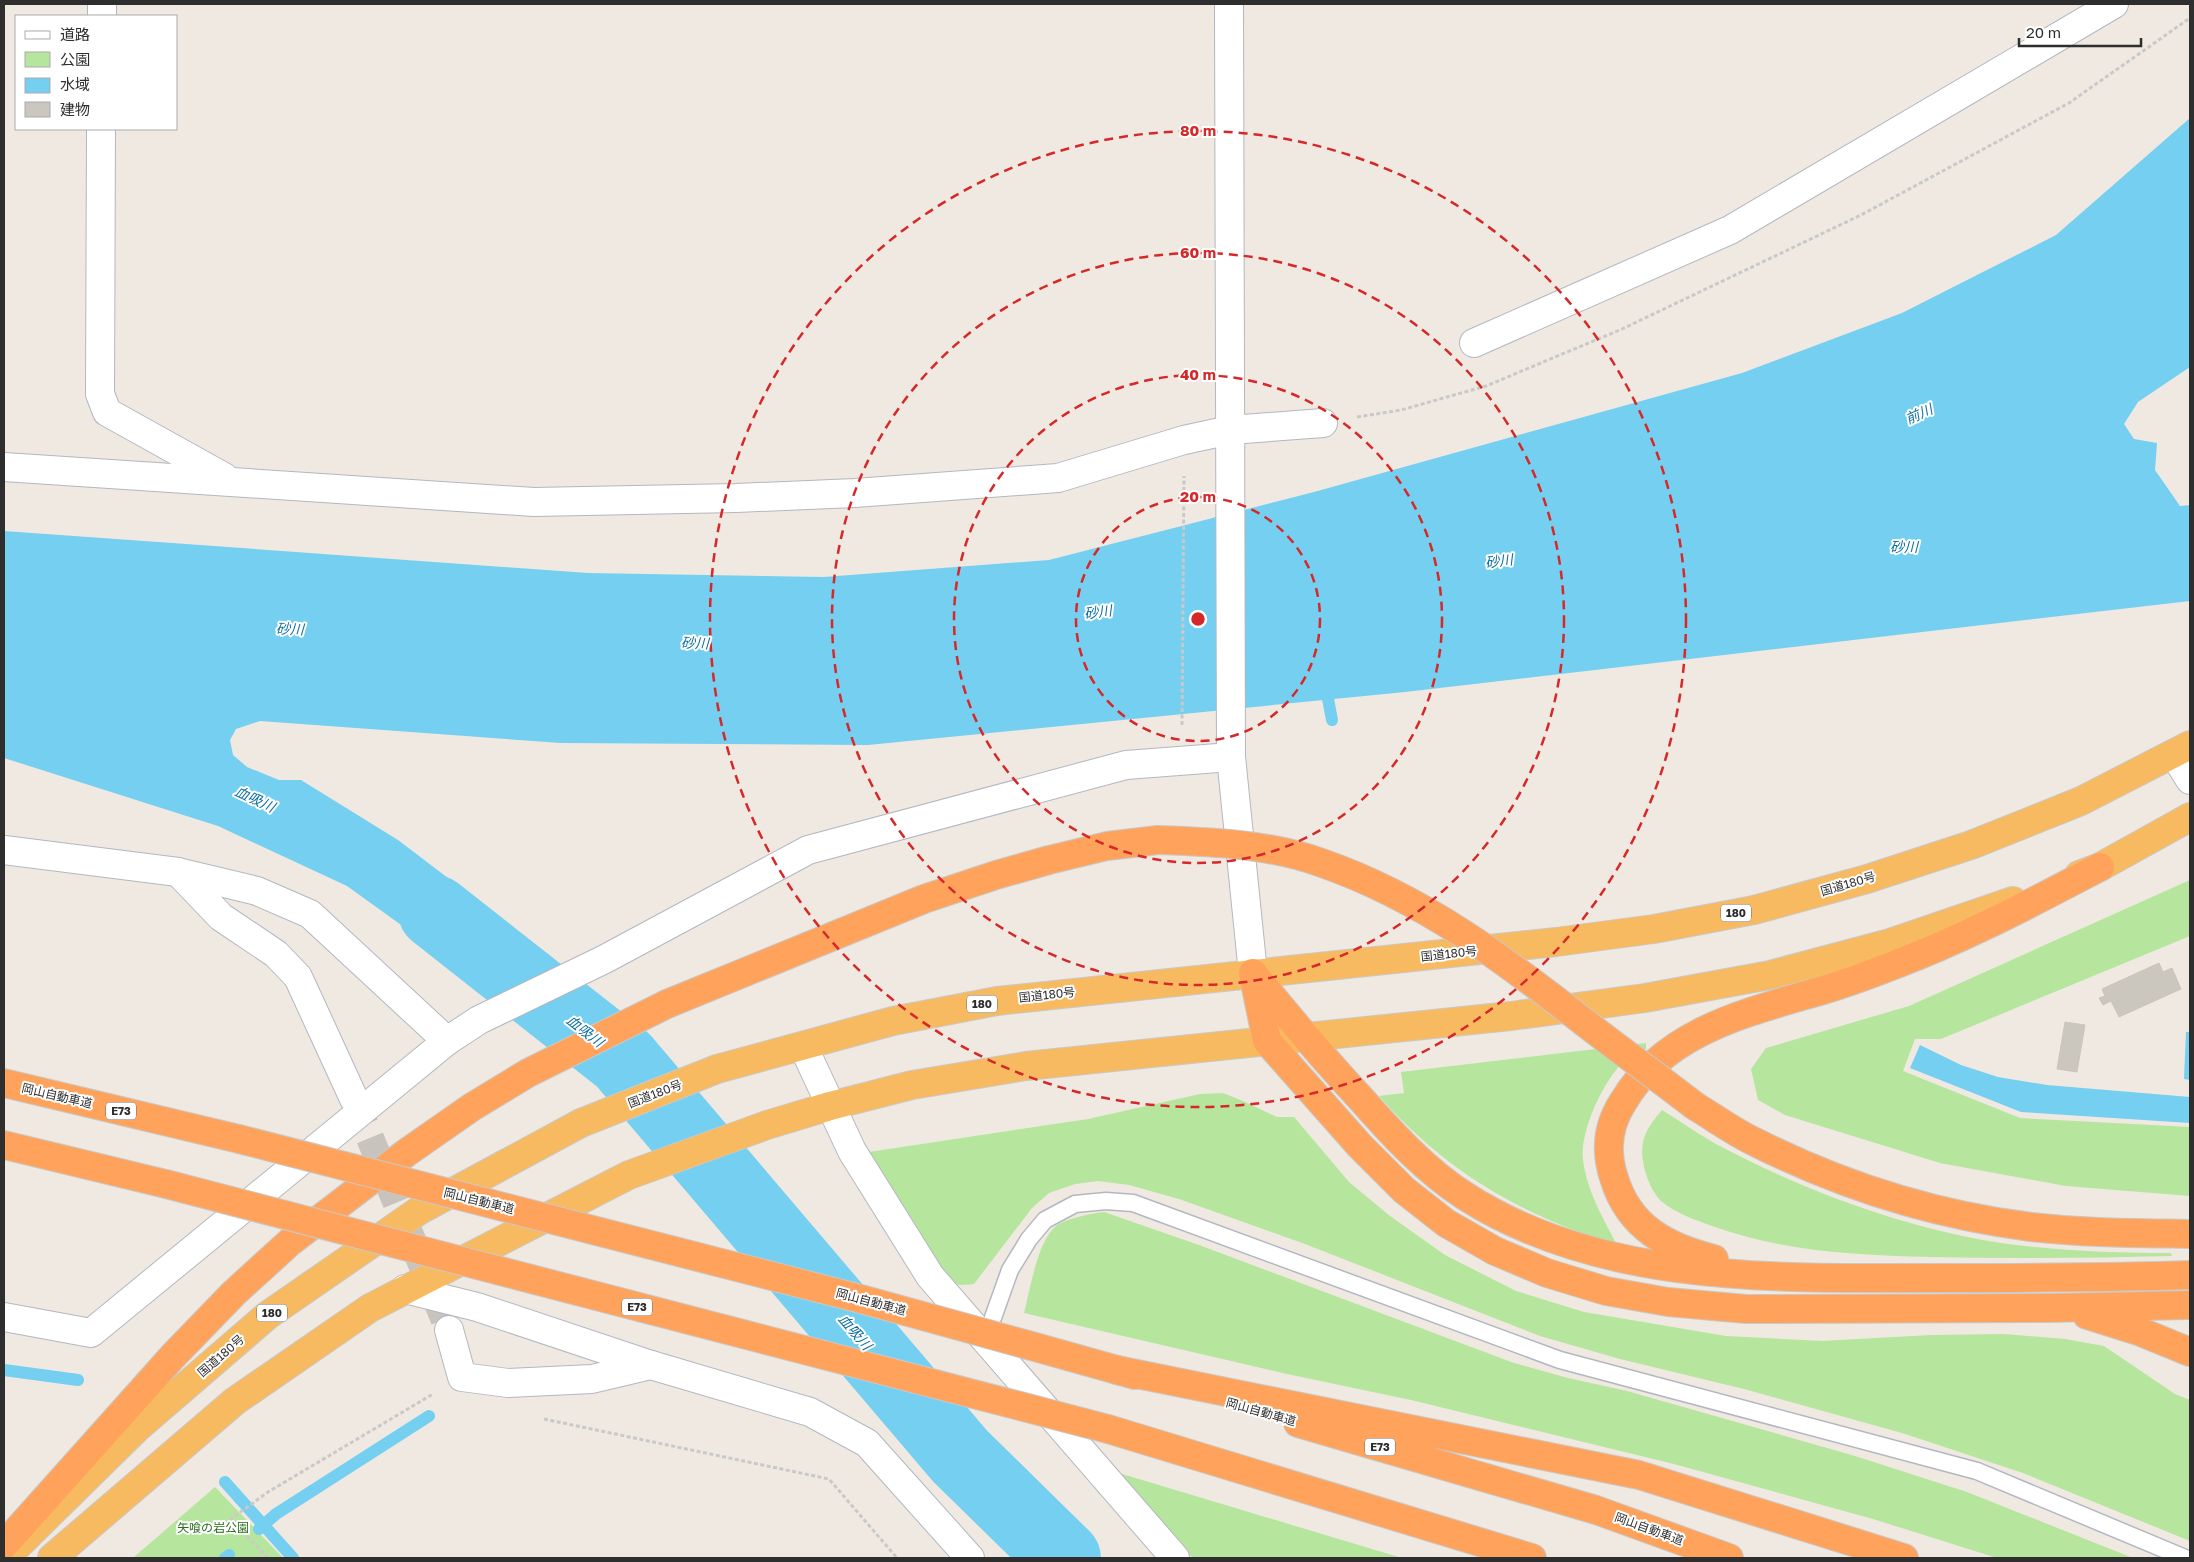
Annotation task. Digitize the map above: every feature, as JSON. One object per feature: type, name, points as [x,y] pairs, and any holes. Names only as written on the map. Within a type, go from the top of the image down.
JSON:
[{"type":"highway","name":"国道180号","points":[[5,1558],[136,1429],[268,1315],[420,1210],[581,1123],[717,1070],[893,1021],[997,1001],[1556,942],[1654,928],[1754,910],[1867,879],[1970,844],[2081,801],[2182,749]]},
{"type":"highway","points":[[1823,1278],[1749,1267],[1686,1252],[1659,1239],[1641,1224],[1627,1207],[1616,1188],[1610,1168],[1608,1147],[1610,1129],[1617,1111],[1631,1088],[1649,1068],[1676,1046],[1712,1025],[1752,1010],[1825,989],[1894,965],[1987,925],[2190,817]]},
{"type":"highway","points":[[4,1544],[173,1356],[234,1293],[290,1242],[406,1153],[472,1107],[528,1073],[667,1004],[924,898],[996,875],[1107,846],[1158,840],[1210,842],[1266,848],[1321,862],[1382,888],[1426,910],[1476,940],[1695,1106],[1755,1142],[1862,1189],[1914,1205],[1974,1218],[2032,1227],[2190,1234]]},
{"type":"highway","points":[[52,1558],[235,1401],[370,1308],[629,1175],[767,1125],[830,1106],[912,1085],[1026,1066],[1511,1016],[1636,999],[1770,974],[1890,943],[2004,905],[2100,866]]},
{"type":"highway","points":[[1253,973],[1306,1038],[1421,1162],[1463,1195],[1508,1221],[1557,1241],[1611,1256],[1665,1267],[1823,1278],[2190,1275]]},
{"type":"highway","points":[[1253,973],[1267,1041],[1360,1146],[1404,1190],[1446,1223],[1495,1252],[1547,1273],[1615,1293],[1668,1302],[1746,1309],[2049,1308],[2190,1305]]},
{"type":"highway","name":"岡山自動車道","points":[[4,1083],[239,1139],[851,1296],[1118,1370],[1596,1510],[1729,1558]]},
{"type":"highway","name":"E73","points":[[4,1145],[166,1184],[1108,1429],[1532,1558]]},
{"type":"highway","points":[[2150,1233],[2190,1239]]},
{"type":"highway","points":[[2161,1276],[2190,1271]]},
{"type":"highway","points":[[2049,1308],[2104,1311],[2190,1320]]},
{"type":"highway","points":[[2049,1308],[2123,1318],[2190,1334]]},
{"type":"highway","points":[[2049,1308],[2106,1321],[2190,1352]]},
{"type":"highway","points":[[1118,1370],[1639,1475],[1904,1558]]},
{"type":"street","points":[[1229,4],[1231,750],[1253,973]]},
{"type":"street","points":[[1474,343],[1730,230],[2114,4]]},
{"type":"street","points":[[101,130],[100,394],[107,412],[229,480]]},
{"type":"street","points":[[4,467],[229,480],[534,502],[736,498],[855,493],[1058,478],[1184,440],[1231,437],[1323,423]]},
{"type":"street","points":[[2182,749],[2190,780]]},
{"type":"street","points":[[4,1317],[91,1333],[447,1041],[479,1020],[606,959],[808,850],[1126,765],[1231,750]]},
{"type":"street","points":[[4,850],[178,872],[257,892],[310,914],[447,1041]]},
{"type":"street","points":[[178,872],[221,917],[276,954],[298,977],[354,1099]]},
{"type":"street","points":[[803,1046],[852,1151],[930,1276],[1175,1558]]},
{"type":"street","points":[[405,1289],[477,1307],[651,1365],[810,1412],[867,1443],[970,1558]]},
{"type":"street","points":[[449,1330],[462,1377],[508,1383],[592,1378],[651,1365]]},
{"type":"lane","points":[[985,1340],[1010,1270],[1029,1239],[1045,1220],[1075,1204],[1106,1201],[1133,1203],[1560,1360],[1977,1471],[2185,1558]]},
{"type":"path","points":[[1182,732],[1184,468]]},
{"type":"path","points":[[268,1558],[231,1519],[254,1501],[462,1377]]},
{"type":"path","points":[[541,1418],[829,1479],[897,1558]]},
{"type":"green space","points":[[2190,880],[2190,936],[1941,1039],[1915,1039],[1903,1071],[2020,1118],[2190,1127],[2190,1196],[2066,1186],[1940,1163],[1785,1115],[1758,1100],[1751,1069],[1766,1048],[1909,1006]]},
{"type":"green space","points":[[1646,1043],[1646,1049],[1634,1054],[1623,1063],[1604,1087],[1585,1133],[1583,1160],[1588,1183],[1617,1245],[1549,1220],[1487,1188],[1458,1169],[1431,1147],[1379,1096],[1404,1093],[1401,1072]]},
{"type":"green space","points":[[1223,1093],[1277,1117],[1294,1117],[1349,1182],[1390,1216],[1445,1255],[1516,1291],[1584,1312],[1726,1336],[1822,1341],[1931,1335],[2004,1334],[2065,1339],[2104,1346],[2175,1394],[2190,1400],[2190,1541],[2023,1473],[1902,1433],[1744,1389],[1620,1359],[1540,1336],[1305,1244],[1179,1199],[1129,1185],[1098,1181],[1075,1184],[1049,1193],[1032,1208],[974,1284],[955,1284],[940,1272],[869,1152],[1088,1119],[1200,1094]]},
{"type":"green space","points":[[1662,1110],[1709,1140],[1751,1162],[1824,1194],[1900,1220],[1978,1239],[2016,1245],[2132,1253],[2171,1253],[2172,1256],[2021,1258],[1875,1255],[1821,1251],[1768,1242],[1742,1235],[1680,1213],[1667,1206],[1656,1194],[1649,1183],[1642,1153],[1647,1131]]},
{"type":"green space","points":[[1104,1212],[1199,1245],[1514,1363],[1568,1378],[1627,1391],[1855,1456],[1967,1492],[2133,1558],[1997,1558],[1873,1519],[1674,1464],[1411,1400],[1287,1374],[1024,1313],[1040,1252],[1052,1230],[1070,1219]]},
{"type":"green space","points":[[1109,1470],[1402,1558],[1193,1558],[1171,1538]]},
{"type":"green space","name":"矢喰の岩公園","points":[[215,1487],[283,1558],[133,1558]]},
{"type":"water","points":[[2190,118],[2190,367],[2138,402],[2124,424],[2134,439],[2157,443],[2155,470],[2180,506],[2190,505],[2190,601],[1405,692],[868,745],[561,743],[260,721],[236,729],[230,740],[233,755],[247,767],[279,780],[301,780],[398,840],[553,958],[490,989],[347,886],[218,826],[4,758],[4,531],[588,573],[824,577],[1049,560],[1314,492],[1742,373],[1902,313],[2056,235]]},
{"type":"water","points":[[2186,1032],[2190,1032],[2190,1080],[2184,1079]]},
{"type":"water","points":[[1920,1045],[1961,1065],[1998,1077],[2047,1085],[2190,1097],[2190,1123],[2021,1112],[1910,1068]]},
{"type":"building","points":[[2159,963],[2163,972],[2172,968],[2181,989],[2119,1017],[2111,1001],[2103,1005],[2099,998],[2105,996],[2102,989]]},
{"type":"building","points":[[2065,1022],[2085,1025],[2077,1072],[2057,1069]]},
{"type":"waterway","points":[[1325,683],[1332,720]]},
{"type":"waterway","name":"血吸川","points":[[435,912],[623,1060],[960,1456],[1064,1558]]},
{"type":"waterway","points":[[4,1370],[78,1380]]},
{"type":"waterway","points":[[259,1529],[276,1514],[429,1416]]},
{"type":"waterway","points":[[225,1482],[293,1558]]},
{"type":"waterway","points":[[225,1558],[229,1555]]},
{"type":"tunnel","points":[[354,1099],[449,1330]]},
{"type":"water label","name":"前川","points":[[1919,414]]},
{"type":"water label","name":"砂川","points":[[1904,547]]},
{"type":"water label","name":"砂川","points":[[1499,561]]},
{"type":"water label","name":"砂川","points":[[1098,612]]},
{"type":"water label","name":"砂川","points":[[290,629]]},
{"type":"water label","name":"砂川","points":[[695,643]]}]
